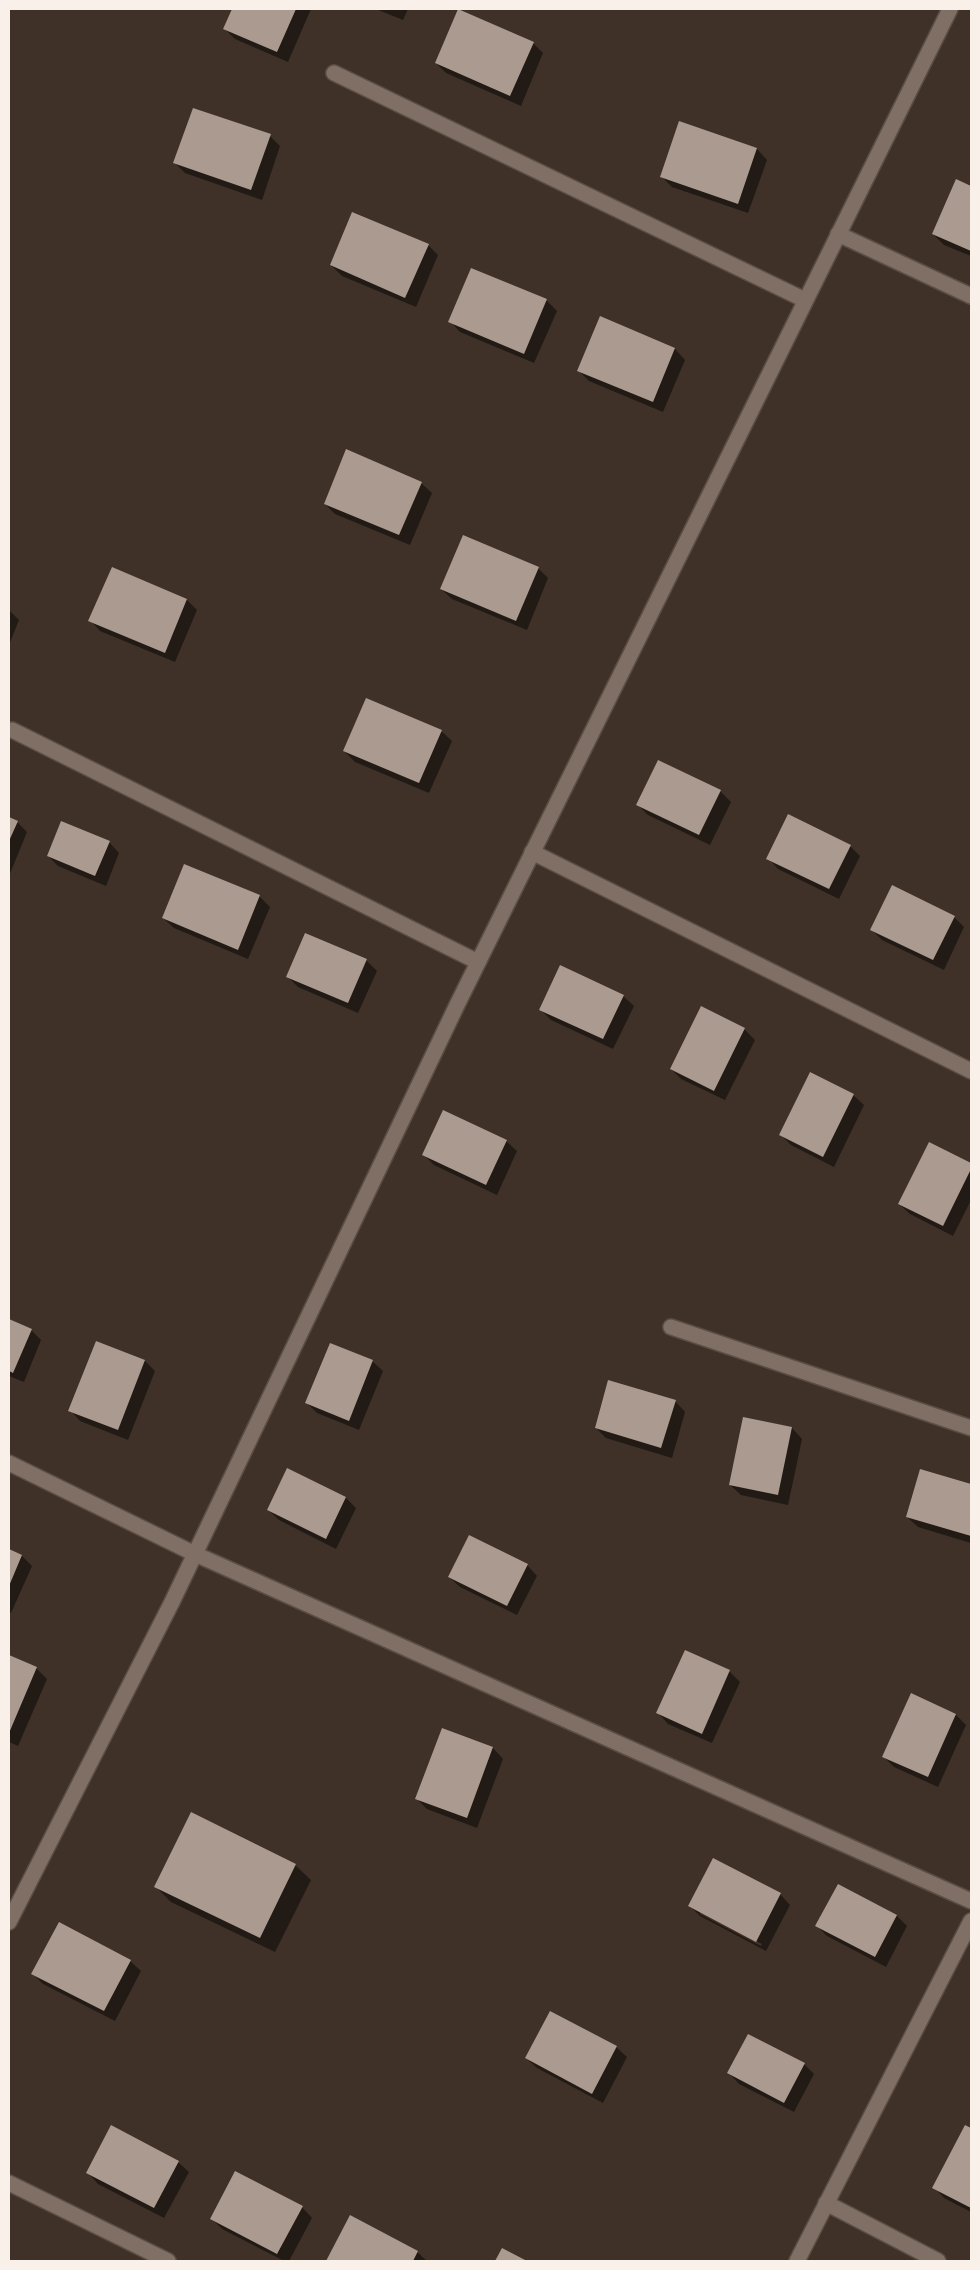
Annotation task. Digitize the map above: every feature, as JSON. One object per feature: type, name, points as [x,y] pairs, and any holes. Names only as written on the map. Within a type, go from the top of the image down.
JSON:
[{"type":"street","points":[[9,1922],[195,1554],[478,962],[950,9]]},
{"type":"street","points":[[334,73],[805,300]]},
{"type":"street","points":[[838,234],[971,296]]},
{"type":"street","points":[[12,730],[478,962]]},
{"type":"street","points":[[532,852],[971,1071]]},
{"type":"street","points":[[671,1327],[971,1428]]},
{"type":"street","points":[[9,1463],[195,1554],[971,1901]]},
{"type":"street","points":[[797,2261],[971,1921]]},
{"type":"street","points":[[9,2182],[168,2261]]},
{"type":"street","points":[[826,2204],[938,2261]]},
{"type":"building","points":[[232,9],[296,9],[277,52],[223,29]]},
{"type":"building","points":[[458,9],[534,42],[510,96],[435,63]]},
{"type":"building","points":[[193,108],[271,134],[251,190],[173,163]]},
{"type":"building","points":[[679,121],[757,148],[738,204],[660,177]]},
{"type":"building","points":[[956,179],[971,186],[971,251],[932,234]]},
{"type":"building","points":[[352,212],[429,244],[405,298],[330,265]]},
{"type":"building","points":[[471,268],[547,299],[524,354],[448,322]]},
{"type":"building","points":[[600,316],[675,348],[653,402],[577,371]]},
{"type":"building","points":[[346,449],[422,482],[399,535],[324,504]]},
{"type":"building","points":[[463,535],[539,567],[516,621],[440,589]]},
{"type":"building","points":[[112,567],[187,599],[165,653],[88,621]]},
{"type":"building","points":[[366,698],[442,730],[419,783],[343,751]]},
{"type":"building","points":[[658,760],[721,790],[699,835],[636,805]]},
{"type":"building","points":[[788,814],[851,845],[829,889],[766,859]]},
{"type":"building","points":[[9,817],[18,821],[9,841]]},
{"type":"building","points":[[61,821],[110,841],[95,876],[47,856]]},
{"type":"building","points":[[184,864],[260,895],[238,950],[162,918]]},
{"type":"building","points":[[892,885],[955,916],[933,960],[870,930]]},
{"type":"building","points":[[305,933],[367,959],[348,1003],[286,977]]},
{"type":"building","points":[[560,965],[624,995],[603,1039],[539,1010]]},
{"type":"building","points":[[701,1006],[745,1028],[714,1091],[670,1069]]},
{"type":"building","points":[[810,1072],[854,1094],[823,1157],[779,1135]]},
{"type":"building","points":[[443,1110],[507,1140],[486,1185],[422,1155]]},
{"type":"building","points":[[929,1142],[971,1163],[971,1169],[943,1226],[898,1204]]},
{"type":"building","points":[[9,1319],[32,1329],[13,1373],[9,1371]]},
{"type":"building","points":[[96,1341],[145,1360],[118,1430],[68,1411]]},
{"type":"building","points":[[330,1343],[373,1360],[349,1421],[305,1403]]},
{"type":"building","points":[[608,1380],[676,1400],[661,1448],[595,1428]]},
{"type":"building","points":[[743,1417],[792,1427],[778,1495],[729,1485]]},
{"type":"building","points":[[287,1468],[346,1497],[326,1539],[267,1510]]},
{"type":"building","points":[[920,1469],[971,1484],[971,1536],[906,1517]]},
{"type":"building","points":[[469,1535],[528,1564],[507,1606],[448,1577]]},
{"type":"building","points":[[9,1549],[22,1555],[9,1586]]},
{"type":"building","points":[[685,1650],[730,1670],[702,1734],[656,1713]]},
{"type":"building","points":[[9,1655],[37,1667],[9,1733]]},
{"type":"building","points":[[911,1693],[956,1714],[928,1777],[882,1757]]},
{"type":"building","points":[[442,1728],[493,1747],[467,1818],[415,1799]]},
{"type":"building","points":[[191,1812],[296,1864],[260,1938],[154,1887]]},
{"type":"building","points":[[713,1858],[781,1893],[756,1942],[688,1906]]},
{"type":"building","points":[[838,1884],[897,1915],[875,1957],[815,1926]]},
{"type":"building","points":[[59,1922],[131,1960],[104,2011],[31,1974]]},
{"type":"building","points":[[550,2011],[617,2046],[592,2094],[525,2058]]},
{"type":"building","points":[[748,2034],[805,2063],[784,2103],[727,2073]]},
{"type":"building","points":[[111,2125],[179,2161],[154,2208],[86,2173]]},
{"type":"building","points":[[965,2125],[971,2128],[971,2208],[932,2188]]},
{"type":"building","points":[[235,2171],[303,2206],[277,2254],[210,2219]]},
{"type":"building","points":[[350,2215],[418,2251],[413,2261],[326,2261]]},
{"type":"building","points":[[502,2248],[527,2261],[495,2261]]}]
